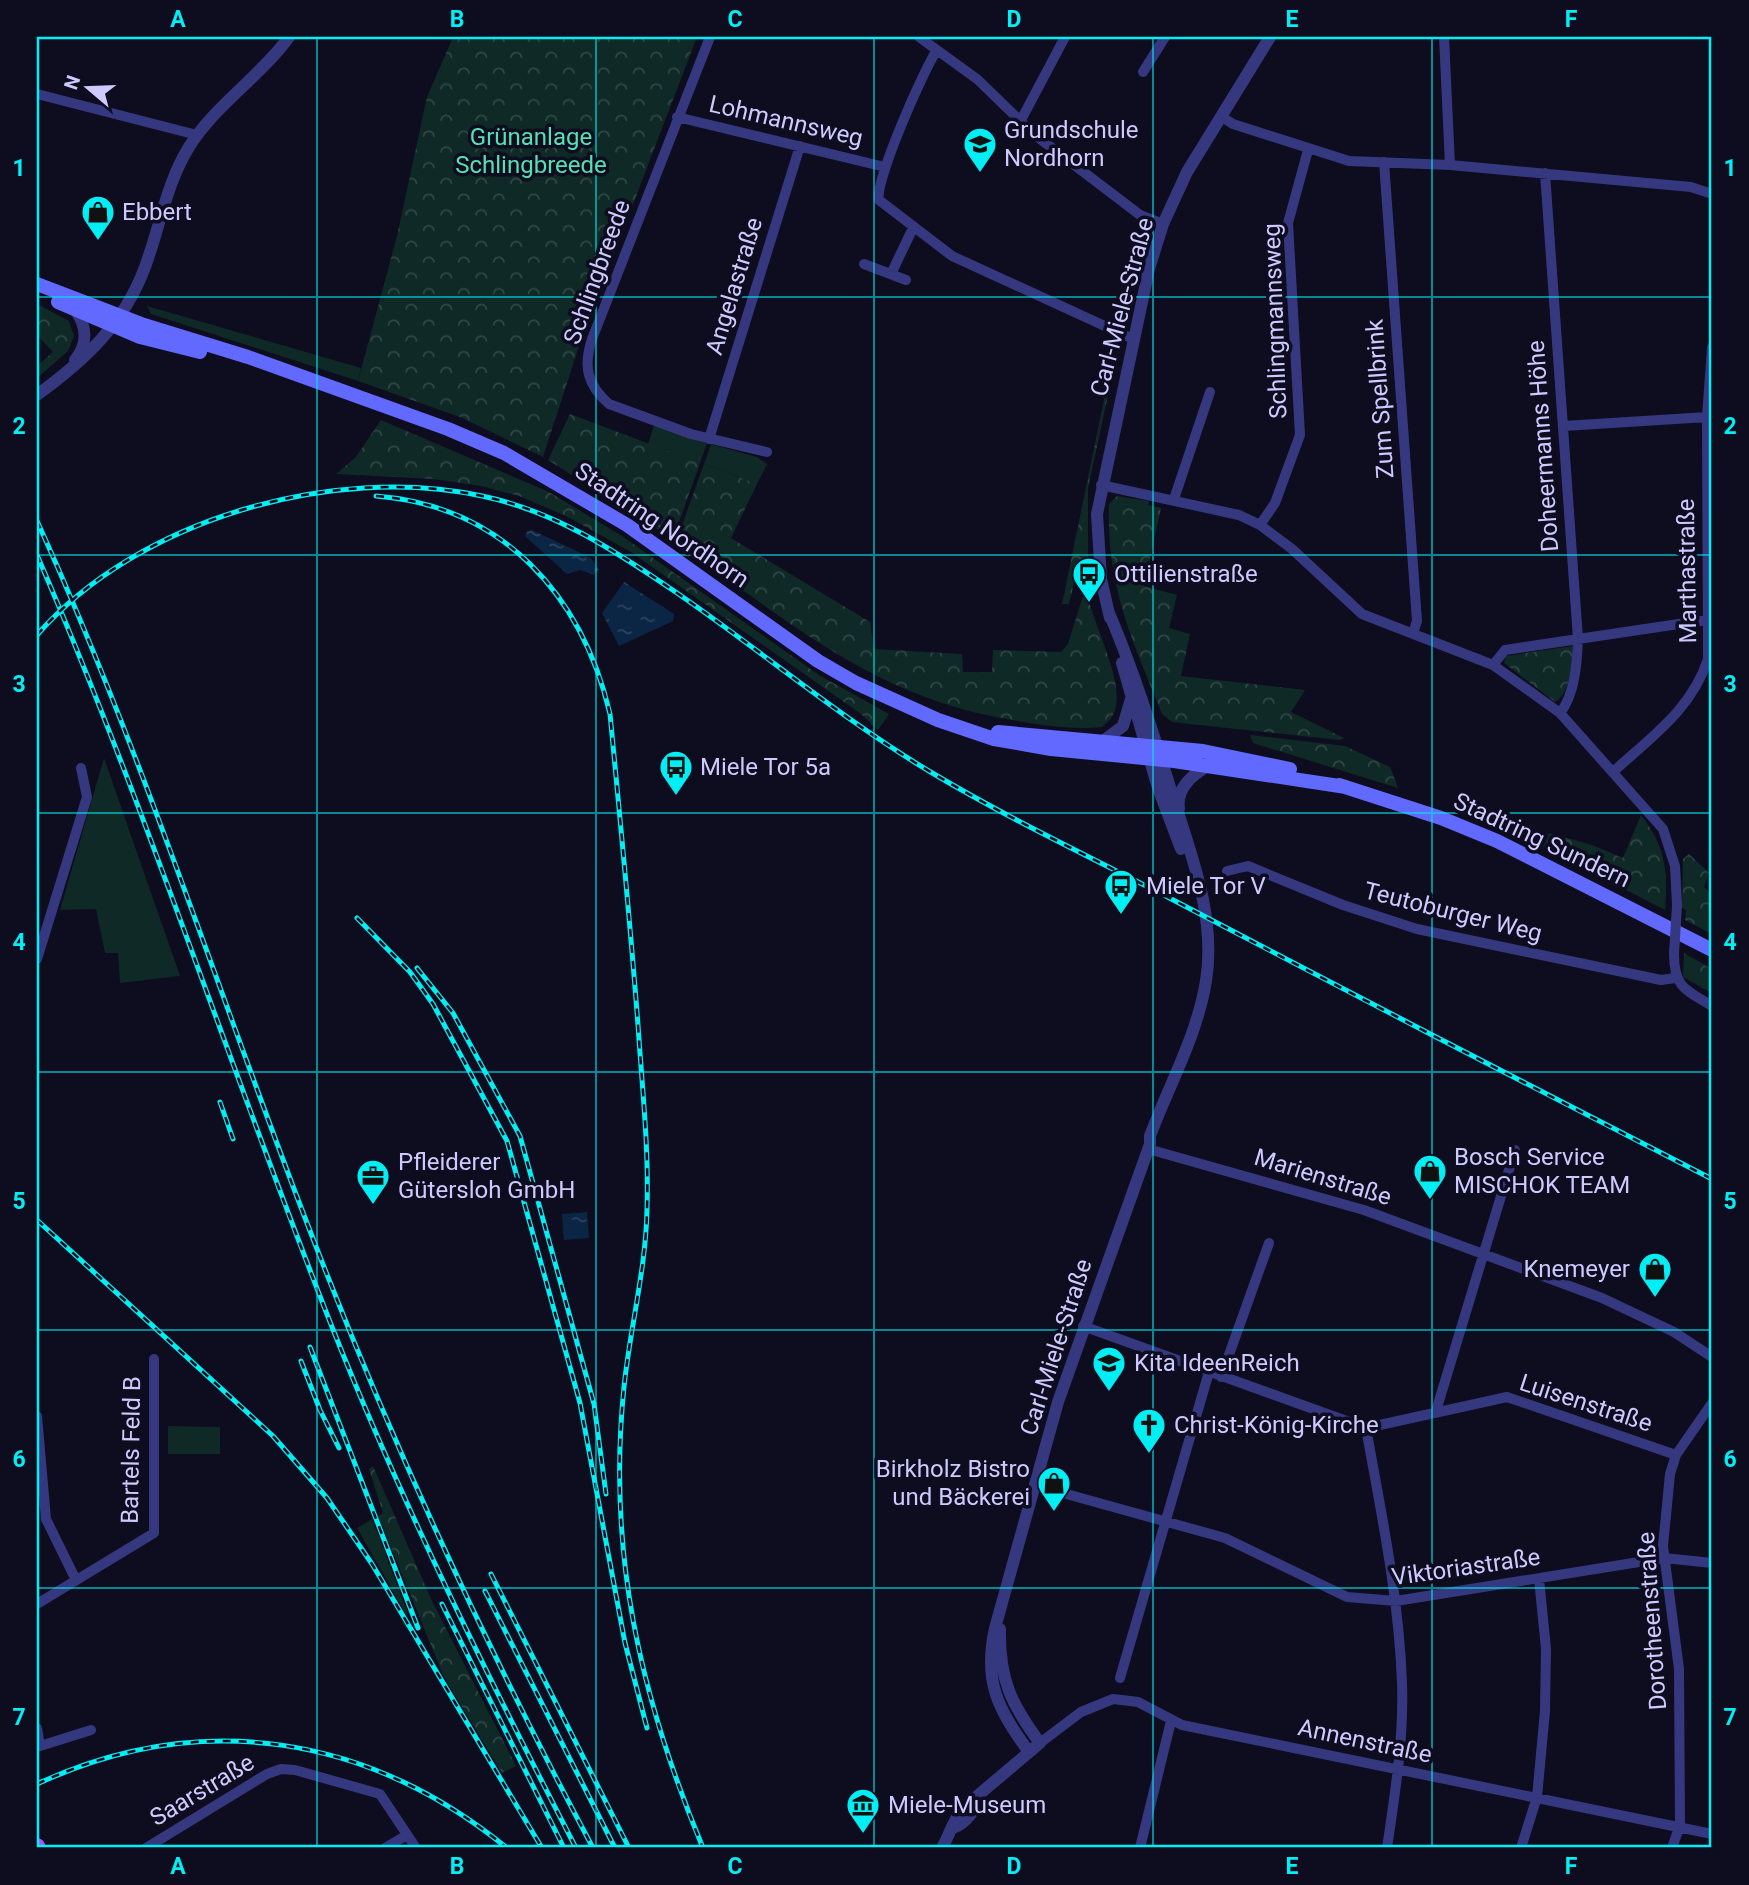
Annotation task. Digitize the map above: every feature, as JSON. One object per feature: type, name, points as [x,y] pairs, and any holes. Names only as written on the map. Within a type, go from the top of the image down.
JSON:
[{"type":"main road","name":"Stadtring Nordhorn","points":[[37,284],[118,320],[149,340],[316,383],[448,429],[514,458],[627,525],[818,661],[856,683],[994,739],[1051,749],[1155,753]]},
{"type":"main road","name":"Stadtring Nordhorn","points":[[37,292],[75,310],[118,320]]},
{"type":"main road","name":"Stadtring Nordhorn","points":[[969,730],[1103,741],[1155,753]]},
{"type":"main road","name":"Stadtring Sundern","points":[[1155,753],[1209,765],[1346,787]]},
{"type":"main road","name":"Stadtring Sundern","points":[[1155,753],[1254,760],[1430,813],[1497,841],[1712,950]]},
{"type":"street","points":[[37,395],[93,350],[118,320],[145,267],[174,176],[197,135],[289,37]]},
{"type":"street","name":"Schlingbreede","points":[[710,37],[592,339],[586,365],[591,385],[609,404],[709,439],[767,452]]},
{"type":"street","points":[[919,37],[977,79],[1035,135],[1140,215],[1163,223]]},
{"type":"street","points":[[1021,120],[1065,37]]},
{"type":"street","points":[[1143,72],[1165,37]]},
{"type":"street","name":"Carl-Miele-Straße","points":[[1029,1752],[1000,1706],[991,1681],[989,1654],[1034,1485],[1083,1326],[1149,1146],[1150,1136],[1198,1018],[1207,978],[1204,909],[1181,820],[1132,695],[1109,613],[1098,548],[1101,485],[1149,270],[1163,223],[1187,172],[1270,37]]},
{"type":"street","points":[[1444,37],[1450,165]]},
{"type":"street","name":"Lohmannsweg","points":[[937,50],[885,167],[877,192],[879,200],[951,256],[1133,339]]},
{"type":"street","points":[[37,94],[197,135]]},
{"type":"street","name":"Lohmannsweg","points":[[677,117],[885,167]]},
{"type":"street","points":[[1222,117],[1233,124],[1308,150],[1349,161],[1450,165],[1709,191]]},
{"type":"street","name":"Angelastraße","points":[[709,439],[800,146]]},
{"type":"street","name":"Schlingmannsweg","points":[[1260,525],[1275,503],[1300,435],[1288,223],[1308,150]]},
{"type":"street","name":"Zum Spellbrink","points":[[1384,162],[1417,621],[1413,633]]},
{"type":"street","name":"Doheermanns Höhe","points":[[1545,173],[1578,639],[1573,678],[1565,707],[1560,713]]},
{"type":"street","points":[[891,274],[913,228]]},
{"type":"street","points":[[864,264],[906,280]]},
{"type":"street","points":[[59,379],[83,345],[85,333],[75,310]]},
{"type":"street","name":"Marthastraße","points":[[1613,772],[1676,716],[1696,691],[1708,659],[1711,619],[1707,594],[1707,417],[1712,347]]},
{"type":"street","points":[[1174,499],[1210,392]]},
{"type":"street","points":[[1563,426],[1707,417]]},
{"type":"street","points":[[1101,485],[1218,508],[1260,525],[1292,549],[1362,614],[1493,665],[1560,713],[1653,816],[1668,841],[1675,866],[1677,905],[1675,978],[1680,986],[1712,1006]]},
{"type":"street","name":"Carl-Miele-Straße","points":[[1109,613],[1137,680],[1155,753],[1204,909]]},
{"type":"street","points":[[1493,665],[1505,650],[1711,619]]},
{"type":"street","points":[[1103,741],[1123,726],[1132,695]]},
{"type":"street","points":[[1181,820],[1178,803],[1181,792],[1188,780],[1209,765]]},
{"type":"street","points":[[37,959],[87,797],[81,768]]},
{"type":"street","name":"Teutoburger Weg","points":[[1227,871],[1248,866],[1343,905],[1417,929],[1661,980],[1675,978]]},
{"type":"street","name":"Marienstraße","points":[[1149,1146],[1326,1197],[1482,1253],[1602,1298],[1674,1332],[1712,1357]]},
{"type":"street","points":[[1436,1411],[1515,1150]]},
{"type":"street","points":[[1221,1377],[1269,1243]]},
{"type":"street","points":[[1083,1326],[1366,1428],[1396,1601],[1402,1686],[1399,1770],[1387,1848]]},
{"type":"street","name":"Bartels Feld B","points":[[37,1604],[154,1533],[154,1359]]},
{"type":"street","points":[[1121,1678],[1209,1372]]},
{"type":"street","name":"Luisenstraße","points":[[1366,1428],[1507,1397],[1676,1455]]},
{"type":"street","name":"Dorotheenstraße","points":[[1672,1848],[1680,1825],[1679,1669],[1664,1558],[1670,1474],[1676,1455],[1712,1403]]},
{"type":"street","points":[[37,1416],[40,1494],[52,1537],[76,1580]]},
{"type":"street","name":"Viktoriastraße","points":[[1034,1485],[1225,1538],[1336,1593],[1360,1599],[1396,1601],[1664,1558],[1712,1563]]},
{"type":"street","points":[[1521,1848],[1537,1797],[1545,1711],[1546,1661],[1539,1578]]},
{"type":"street","name":"Carl-Miele-Straße","points":[[1002,1608],[1000,1654],[1003,1678],[1020,1715],[1040,1743]]},
{"type":"street","name":"Annenstraße","points":[[1029,1752],[1081,1712],[1113,1699],[1138,1702],[1171,1721],[1399,1770],[1680,1825],[1712,1834]]},
{"type":"street","points":[[1144,1847],[1171,1721]]},
{"type":"street","points":[[37,1728],[39,1746],[92,1730]]},
{"type":"street","points":[[942,1848],[958,1813],[972,1798],[981,1796],[1029,1752]]},
{"type":"street","name":"Saarstraße","points":[[146,1848],[267,1774],[281,1769],[295,1770],[380,1794],[416,1848]]},
{"type":"street","points":[[385,1848],[407,1835]]},
{"type":"green space","name":"Grünanlage Schlingbreede","points":[[453,37],[697,37],[580,343],[543,457],[460,417],[358,381],[397,236],[427,97]]},
{"type":"green space","points":[[37,304],[69,321],[74,336],[68,351],[37,378],[37,366],[53,352],[37,335]]},
{"type":"green space","points":[[147,306],[361,368],[358,381],[151,314]]},
{"type":"green space","points":[[1106,390],[1109,391],[1088,488],[1088,574],[1075,579],[1069,604],[1062,604]]},
{"type":"green space","points":[[570,414],[700,463],[673,539],[548,460]]},
{"type":"green space","points":[[381,420],[549,492],[622,536],[819,675],[889,714],[878,730],[861,714],[631,552],[566,516],[519,496],[481,486],[433,479],[336,474],[356,457]]},
{"type":"green space","points":[[654,425],[707,443],[700,463],[648,444]]},
{"type":"green space","points":[[711,444],[757,457],[767,464],[757,484],[704,464]]},
{"type":"green space","points":[[704,464],[757,484],[731,538],[870,622],[874,649],[962,654],[963,672],[992,672],[993,650],[1061,652],[1068,644],[1086,586],[1116,687],[1117,702],[1112,717],[1102,727],[1068,727],[1012,720],[962,709],[916,693],[834,652],[794,627],[676,542]]},
{"type":"green space","points":[[1117,496],[1149,501],[1148,505],[1161,508],[1144,586],[1177,595],[1169,628],[1190,634],[1181,676],[1305,690],[1291,712],[1344,738],[1340,740],[1172,722],[1162,714],[1131,636],[1117,587],[1109,533],[1109,504]]},
{"type":"green space","points":[[1572,646],[1567,685],[1555,702],[1504,663],[1506,656]]},
{"type":"green space","points":[[1250,735],[1345,746],[1390,767],[1398,788],[1253,743]]},
{"type":"green space","points":[[104,758],[180,976],[120,983],[118,953],[105,953],[96,909],[60,910]]},
{"type":"green space","points":[[1641,815],[1656,838],[1664,860],[1665,910],[1543,847],[1549,833],[1592,845],[1623,858]]},
{"type":"green space","points":[[1689,854],[1709,873],[1704,887],[1712,895],[1712,934],[1685,920],[1686,910],[1682,908],[1683,859]]},
{"type":"green space","points":[[1684,953],[1712,969],[1712,993],[1683,977]]},
{"type":"green space","points":[[168,1426],[220,1427],[220,1454],[168,1454]]},
{"type":"green space","points":[[373,1466],[432,1601],[516,1766],[502,1773],[444,1677],[378,1516],[383,1513],[369,1469]]},
{"type":"green space","points":[[372,1519],[407,1611],[407,1616],[357,1528]]},
{"type":"water","points":[[532,530],[591,558],[599,570],[594,575],[580,570],[567,574],[525,536],[527,531]]},
{"type":"water","points":[[624,582],[674,614],[673,621],[619,646],[602,613]]},
{"type":"water","points":[[587,1212],[589,1238],[564,1240],[562,1214]]},
{"type":"railway","points":[[37,635],[79,594],[128,560],[183,532],[242,510],[302,495],[364,488],[424,488],[482,496],[509,503],[560,522],[631,563],[677,593],[868,732],[964,791],[1712,1179]]},
{"type":"railway","points":[[376,496],[421,503],[462,518],[498,538],[530,564],[557,595],[579,631],[597,671],[610,714],[635,986],[647,1163],[646,1231],[624,1387],[620,1507],[633,1622],[646,1679],[662,1735],[703,1848]]},
{"type":"railway","points":[[37,521],[110,694],[307,1223],[371,1383],[477,1618],[593,1848]]},
{"type":"railway","points":[[37,555],[115,747],[296,1235],[361,1398],[449,1593],[576,1848]]},
{"type":"railway","points":[[357,918],[410,972],[433,1004],[507,1141],[580,1403],[625,1643],[647,1728]]},
{"type":"railway","points":[[417,968],[453,1013],[520,1136],[594,1404],[606,1494]]},
{"type":"railway","points":[[220,1102],[233,1139]]},
{"type":"railway","points":[[37,1220],[273,1436],[327,1498],[372,1564],[542,1848]]},
{"type":"railway","points":[[310,1347],[418,1628]]},
{"type":"railway","points":[[301,1361],[320,1410],[339,1448]]},
{"type":"railway","points":[[491,1574],[629,1848]]},
{"type":"railway","points":[[485,1591],[615,1848]]},
{"type":"railway","points":[[442,1604],[564,1848]]},
{"type":"railway","points":[[37,1784],[99,1760],[160,1746],[221,1741],[281,1745],[340,1758],[398,1780],[454,1810],[507,1848]]},
{"type":"place","name":"Grundschule Nordhorn","points":[[980,174]]},
{"type":"place","name":"Ebbert","points":[[98,242]]},
{"type":"place","name":"Ottilienstraße","points":[[1089,604]]},
{"type":"place","name":"Miele Tor 5a","points":[[676,797]]},
{"type":"place","name":"Miele Tor V","points":[[1121,916]]},
{"type":"place","name":"Bosch Service MISCHOK TEAM","points":[[1430,1201]]},
{"type":"place","name":"Pfleiderer Gütersloh GmbH","points":[[373,1206]]},
{"type":"place","name":"Knemeyer","points":[[1655,1299]]},
{"type":"place","name":"Kita IdeenReich","points":[[1109,1393]]},
{"type":"place","name":"Christ-König-Kirche","points":[[1149,1455]]},
{"type":"place","name":"Birkholz Bistro und Bäckerei","points":[[1054,1513]]},
{"type":"place","name":"Miele-Museum","points":[[863,1835]]}]
